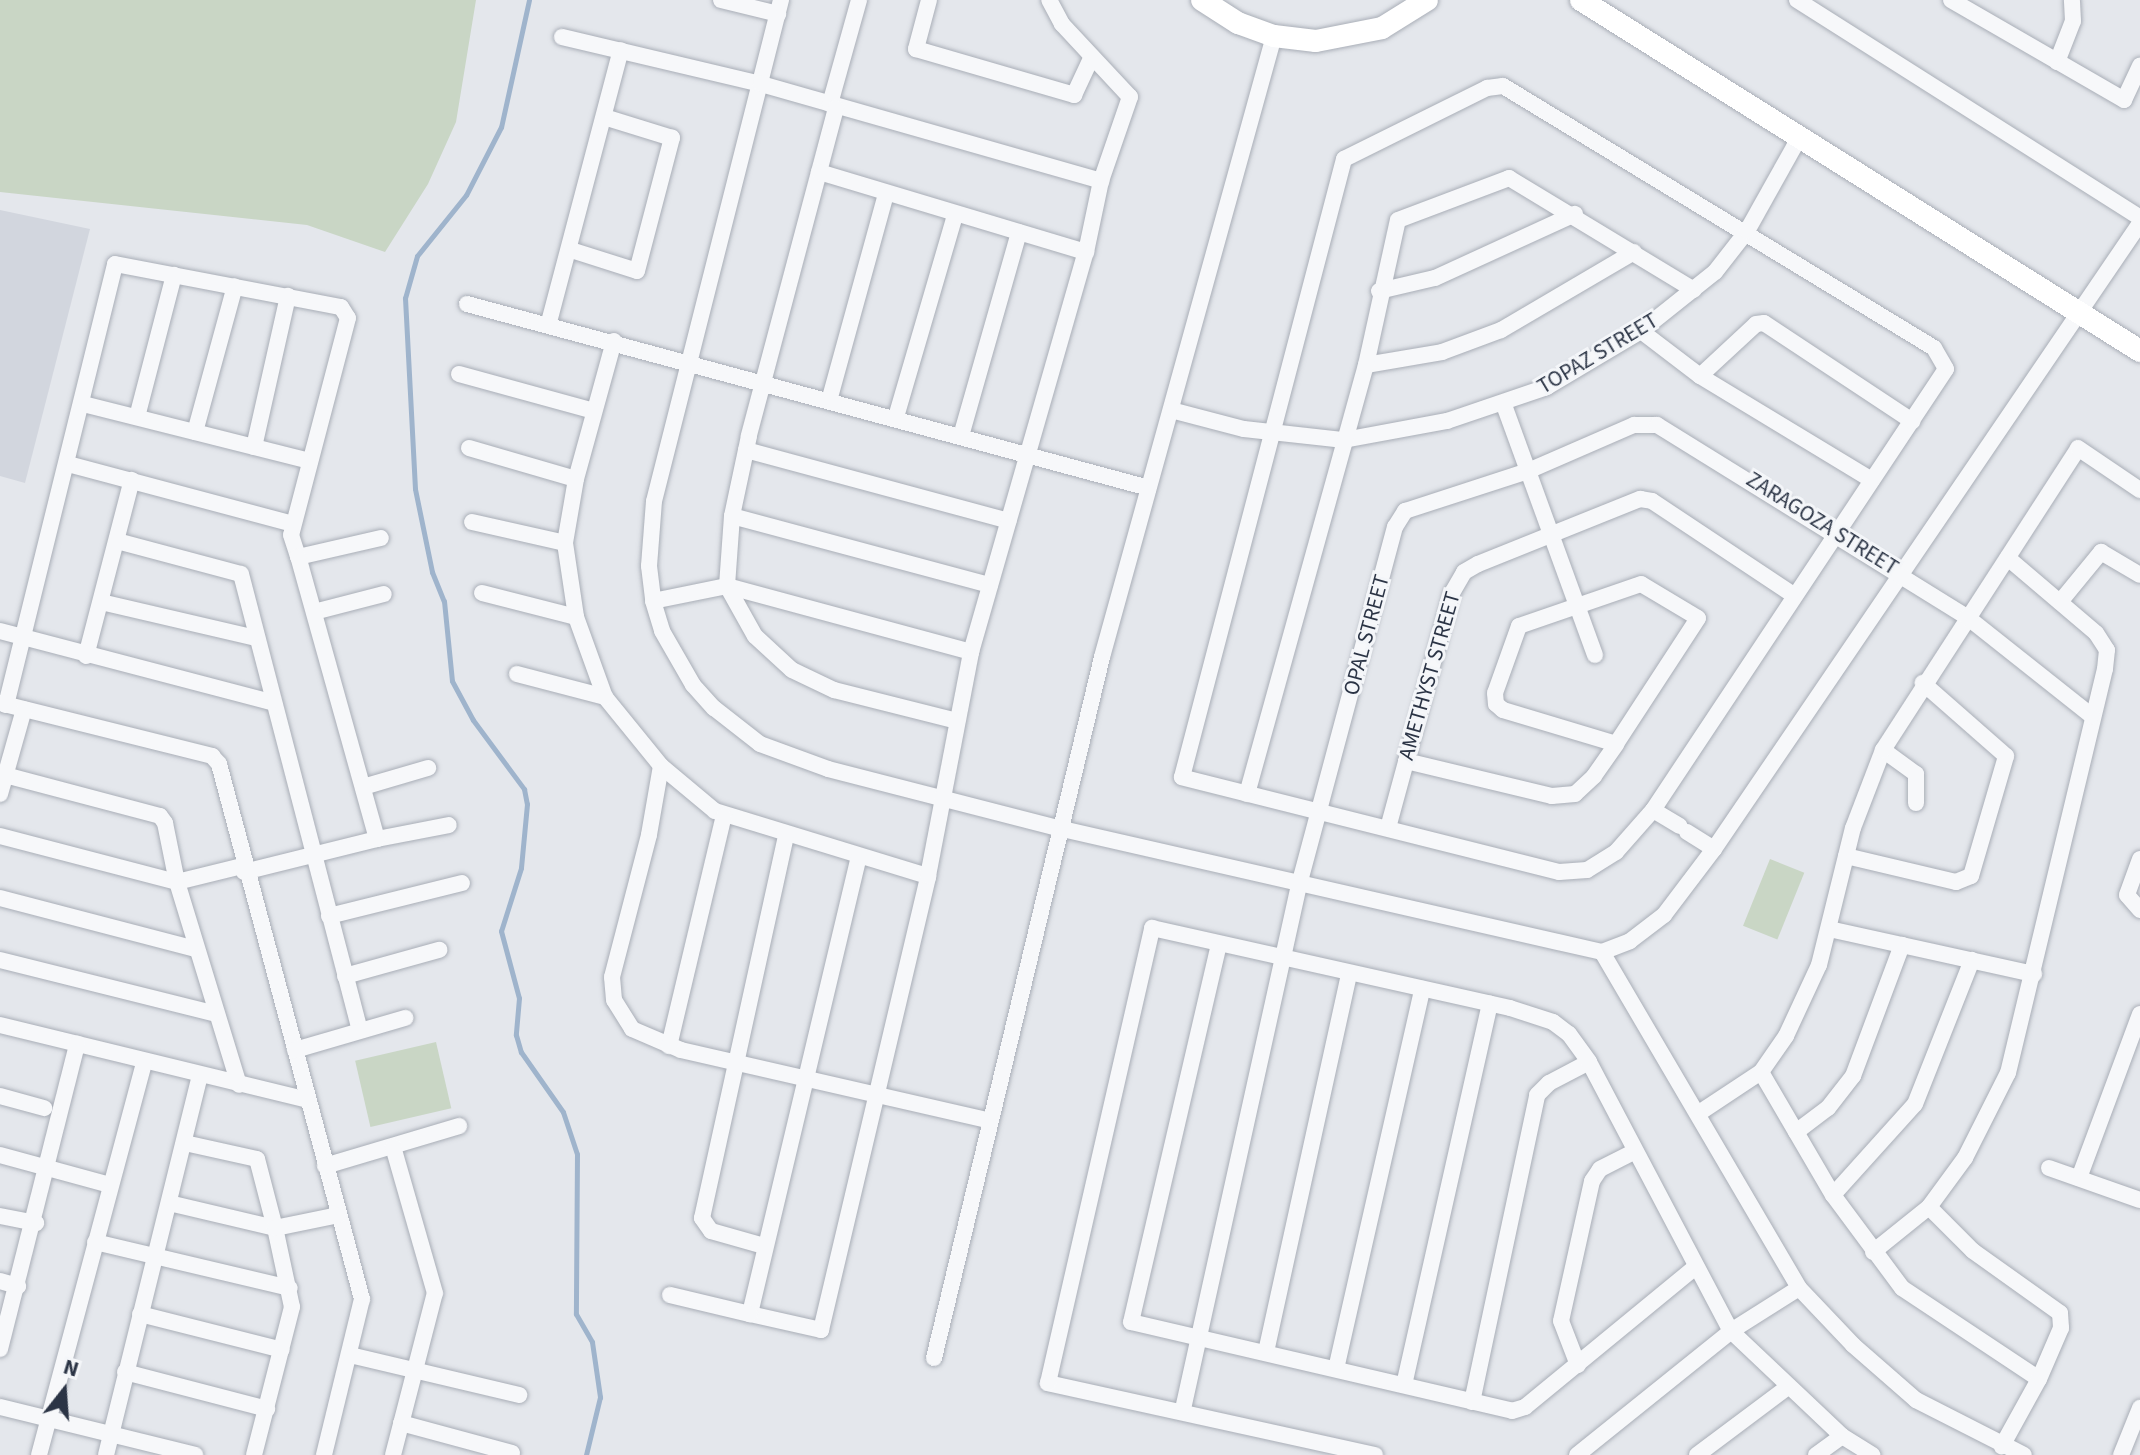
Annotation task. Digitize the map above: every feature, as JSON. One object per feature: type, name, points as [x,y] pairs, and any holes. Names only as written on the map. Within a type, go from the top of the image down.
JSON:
[{"type":"street","points":[[721,0],[780,7],[654,501],[649,566],[653,601],[662,631],[693,685],[714,708],[760,744],[828,769],[1299,885],[1602,952],[1630,941],[1664,915],[1714,849],[2082,311],[2140,221],[1797,0]]},
{"type":"street","points":[[859,0],[819,172],[746,450],[732,516],[727,586],[755,636],[792,670],[834,690],[957,721]]},
{"type":"street","points":[[929,0],[916,49],[1074,95],[1091,59]]},
{"type":"street","points":[[670,1295],[821,1330],[928,876],[971,652],[1086,252],[1101,181],[1130,97],[1091,59],[1049,0]]},
{"type":"street","points":[[1202,0],[1238,23],[1274,36],[1316,41],[1357,36],[1406,16],[1427,0]]},
{"type":"street","points":[[1581,0],[2082,311],[2140,351]]},
{"type":"street","points":[[1951,0],[1976,7],[2057,62],[2124,100],[2139,70]]},
{"type":"street","points":[[2057,62],[2073,21],[2072,0]]},
{"type":"street","points":[[934,1358],[1058,828],[1274,36]]},
{"type":"street","points":[[562,37],[761,84],[1101,181]]},
{"type":"street","points":[[549,322],[571,250],[621,50]]},
{"type":"street","points":[[1503,86],[1747,231],[1942,355],[1946,369],[1912,421],[1792,594],[1653,810],[1616,852],[1587,870],[1559,872],[1182,777],[1275,434],[1344,159],[1487,88],[1503,86]]},
{"type":"street","points":[[571,250],[637,271],[672,138],[604,117]]},
{"type":"street","name":"TOPAZ STREET","points":[[1171,410],[1275,434],[1344,440],[1396,433],[1504,405],[1589,365],[1641,331],[1694,290],[1747,231],[1800,136]]},
{"type":"street","points":[[819,172],[1086,252]]},
{"type":"street","points":[[1247,794],[1366,365],[1379,291],[1398,220],[1509,178],[1575,214],[1694,290]]},
{"type":"street","points":[[829,401],[886,194]]},
{"type":"street","points":[[1379,291],[1435,278],[1575,214]]},
{"type":"street","points":[[896,417],[955,215]]},
{"type":"street","points":[[961,436],[1019,232]]},
{"type":"street","points":[[1366,365],[1442,352],[1501,330],[1634,252]]},
{"type":"street","points":[[324,1455],[362,1299],[243,869],[219,764],[212,756],[3,704],[24,638],[115,264],[341,307],[348,318],[293,524],[298,557],[377,839]]},
{"type":"street","points":[[137,417],[174,275]]},
{"type":"street","points":[[195,432],[235,286]]},
{"type":"street","points":[[254,447],[288,296]]},
{"type":"street","points":[[467,304],[549,322],[1149,488]]},
{"type":"street","points":[[1700,376],[1756,324],[1764,323],[1912,421]]},
{"type":"street","points":[[1641,331],[1700,376],[1872,480]]},
{"type":"street","points":[[614,341],[576,479],[565,543],[576,617],[605,697],[661,766],[724,816],[928,876]]},
{"type":"street","points":[[459,374],[594,411]]},
{"type":"street","points":[[83,404],[310,461]]},
{"type":"street","points":[[1504,405],[1595,655]]},
{"type":"street","name":"ZARAGOZA STREET","points":[[1528,471],[1634,425],[1657,425],[1835,532],[1967,617],[2092,716]]},
{"type":"street","points":[[469,448],[576,479]]},
{"type":"street","points":[[1699,1113],[1761,1072],[1804,1002],[1829,929],[1866,787],[1883,750],[1923,683],[2078,448],[2140,490]]},
{"type":"street","points":[[746,450],[1009,521]]},
{"type":"street","points":[[68,464],[293,524]]},
{"type":"street","name":"OPAL STREET","points":[[1183,1409],[1299,885],[1399,519],[1430,500],[1528,471]]},
{"type":"street","points":[[86,656],[132,480]]},
{"type":"street","name":"AMETHYST STREET","points":[[1388,828],[1456,582],[1478,564],[1552,537],[1640,499],[1652,501],[1792,594]]},
{"type":"street","points":[[732,516],[990,585]]},
{"type":"street","points":[[472,522],[565,543]]},
{"type":"street","points":[[298,557],[381,538]]},
{"type":"street","points":[[117,541],[241,574],[270,702],[360,1030]]},
{"type":"street","points":[[2060,602],[2101,552],[2140,575]]},
{"type":"street","points":[[1873,1252],[1929,1207],[1993,1108],[2034,974],[2107,650],[2060,602],[2008,558]]},
{"type":"street","points":[[1406,761],[1564,798],[1584,787],[1616,744],[1698,618],[1641,584],[1576,603],[1519,626],[1509,642],[1496,704],[1616,744]]},
{"type":"street","points":[[653,601],[727,586],[971,652]]},
{"type":"street","points":[[482,593],[576,617]]},
{"type":"street","points":[[314,612],[384,594]]},
{"type":"street","points":[[101,602],[256,638]]},
{"type":"street","points":[[0,631],[270,702]]},
{"type":"street","points":[[517,674],[605,697]]},
{"type":"street","points":[[1846,856],[1956,882],[1971,876],[2006,756],[1923,683]]},
{"type":"street","points":[[0,794],[24,709]]},
{"type":"street","points":[[1883,750],[1916,774],[1916,803]]},
{"type":"street","points":[[661,766],[612,986],[632,1029],[669,1046],[990,1121]]},
{"type":"street","points":[[363,787],[428,768]]},
{"type":"street","points":[[5,775],[160,816],[196,949],[239,1085]]},
{"type":"street","points":[[1653,810],[1714,849]]},
{"type":"street","points":[[669,1046],[724,816]]},
{"type":"street","points":[[0,836],[177,882],[449,825]]},
{"type":"street","points":[[764,1246],[711,1231],[702,1218],[786,836]]},
{"type":"street","points":[[750,1314],[859,856]]},
{"type":"street","points":[[2140,859],[2127,895],[2140,910]]},
{"type":"street","points":[[329,916],[462,883]]},
{"type":"street","points":[[0,898],[196,949]]},
{"type":"street","points":[[1375,1455],[1183,1409],[1048,1383],[1152,928],[1490,1004],[1553,1022],[1569,1034],[1589,1062],[1694,1268],[1731,1331],[1842,1436],[1872,1455]]},
{"type":"street","points":[[1829,929],[2034,974]]},
{"type":"street","points":[[1219,944],[1131,1322],[1499,1410],[1525,1407],[1694,1268]]},
{"type":"street","points":[[1796,1132],[1828,1108],[1853,1076],[1902,945]]},
{"type":"street","points":[[345,976],[439,950]]},
{"type":"street","points":[[1602,952],[1799,1288],[1853,1345],[1916,1400],[2024,1455]]},
{"type":"street","points":[[0,960],[216,1014]]},
{"type":"street","points":[[1833,1195],[1915,1104],[1972,960]]},
{"type":"street","points":[[1266,1352],[1349,973]]},
{"type":"street","points":[[1336,1369],[1422,989]]},
{"type":"street","points":[[1404,1385],[1490,1004]]},
{"type":"street","points":[[2079,1178],[2140,1014]]},
{"type":"street","points":[[295,1050],[405,1018]]},
{"type":"street","points":[[0,1025],[307,1100]]},
{"type":"street","points":[[1,1343],[36,1223],[77,1044]]},
{"type":"street","points":[[39,1455],[144,1062]]},
{"type":"street","points":[[1472,1402],[1537,1095],[1549,1083],[1589,1062]]},
{"type":"street","points":[[1761,1072],[1833,1195],[1902,1288],[2039,1379]]},
{"type":"street","points":[[106,1455],[200,1076]]},
{"type":"street","points":[[0,1096],[44,1108]]},
{"type":"street","points":[[325,1166],[459,1126]]},
{"type":"street","points":[[185,1143],[257,1159],[290,1288],[292,1307],[254,1455]]},
{"type":"street","points":[[393,1147],[435,1293],[393,1455]]},
{"type":"street","points":[[1578,1365],[1562,1337],[1561,1321],[1592,1181],[1600,1169],[1635,1151]]},
{"type":"street","points":[[0,1155],[110,1185]]},
{"type":"street","points":[[2049,1168],[2140,1200]]},
{"type":"street","points":[[169,1203],[275,1228],[339,1215]]},
{"type":"street","points":[[1929,1207],[1973,1251],[2060,1313],[2061,1328],[2039,1379],[2002,1446]]},
{"type":"street","points":[[0,1216],[36,1223]]},
{"type":"street","points":[[95,1242],[290,1288]]},
{"type":"street","points":[[0,1281],[18,1286]]},
{"type":"street","points":[[1577,1455],[1731,1331],[1799,1288]]},
{"type":"street","points":[[140,1314],[282,1350]]},
{"type":"street","points":[[350,1355],[519,1395]]},
{"type":"street","points":[[125,1372],[267,1409]]},
{"type":"street","points":[[1697,1455],[1788,1387]]},
{"type":"street","points":[[0,1407],[195,1455]]},
{"type":"street","points":[[2121,1455],[2140,1408]]},
{"type":"street","points":[[401,1423],[512,1453]]},
{"type":"street","points":[[1816,1455],[1842,1436]]},
{"type":"shaded area","points":[[0,210],[90,229],[25,483],[0,476]]},
{"type":"green space","points":[[0,0],[476,0],[456,122],[428,184],[385,252],[307,225],[0,192]]},
{"type":"green space","points":[[1770,859],[1804,873],[1777,940],[1743,926]]},
{"type":"green space","points":[[436,1042],[451,1108],[370,1127],[355,1061]]},
{"type":"waterway","points":[[529,0],[501,127],[466,195],[417,256],[405,298],[415,489],[432,572],[444,601],[452,681],[473,720],[524,789],[527,804],[521,868],[501,931],[519,998],[516,1035],[521,1052],[563,1112],[577,1154],[576,1314],[592,1342],[600,1397],[586,1455]]}]
